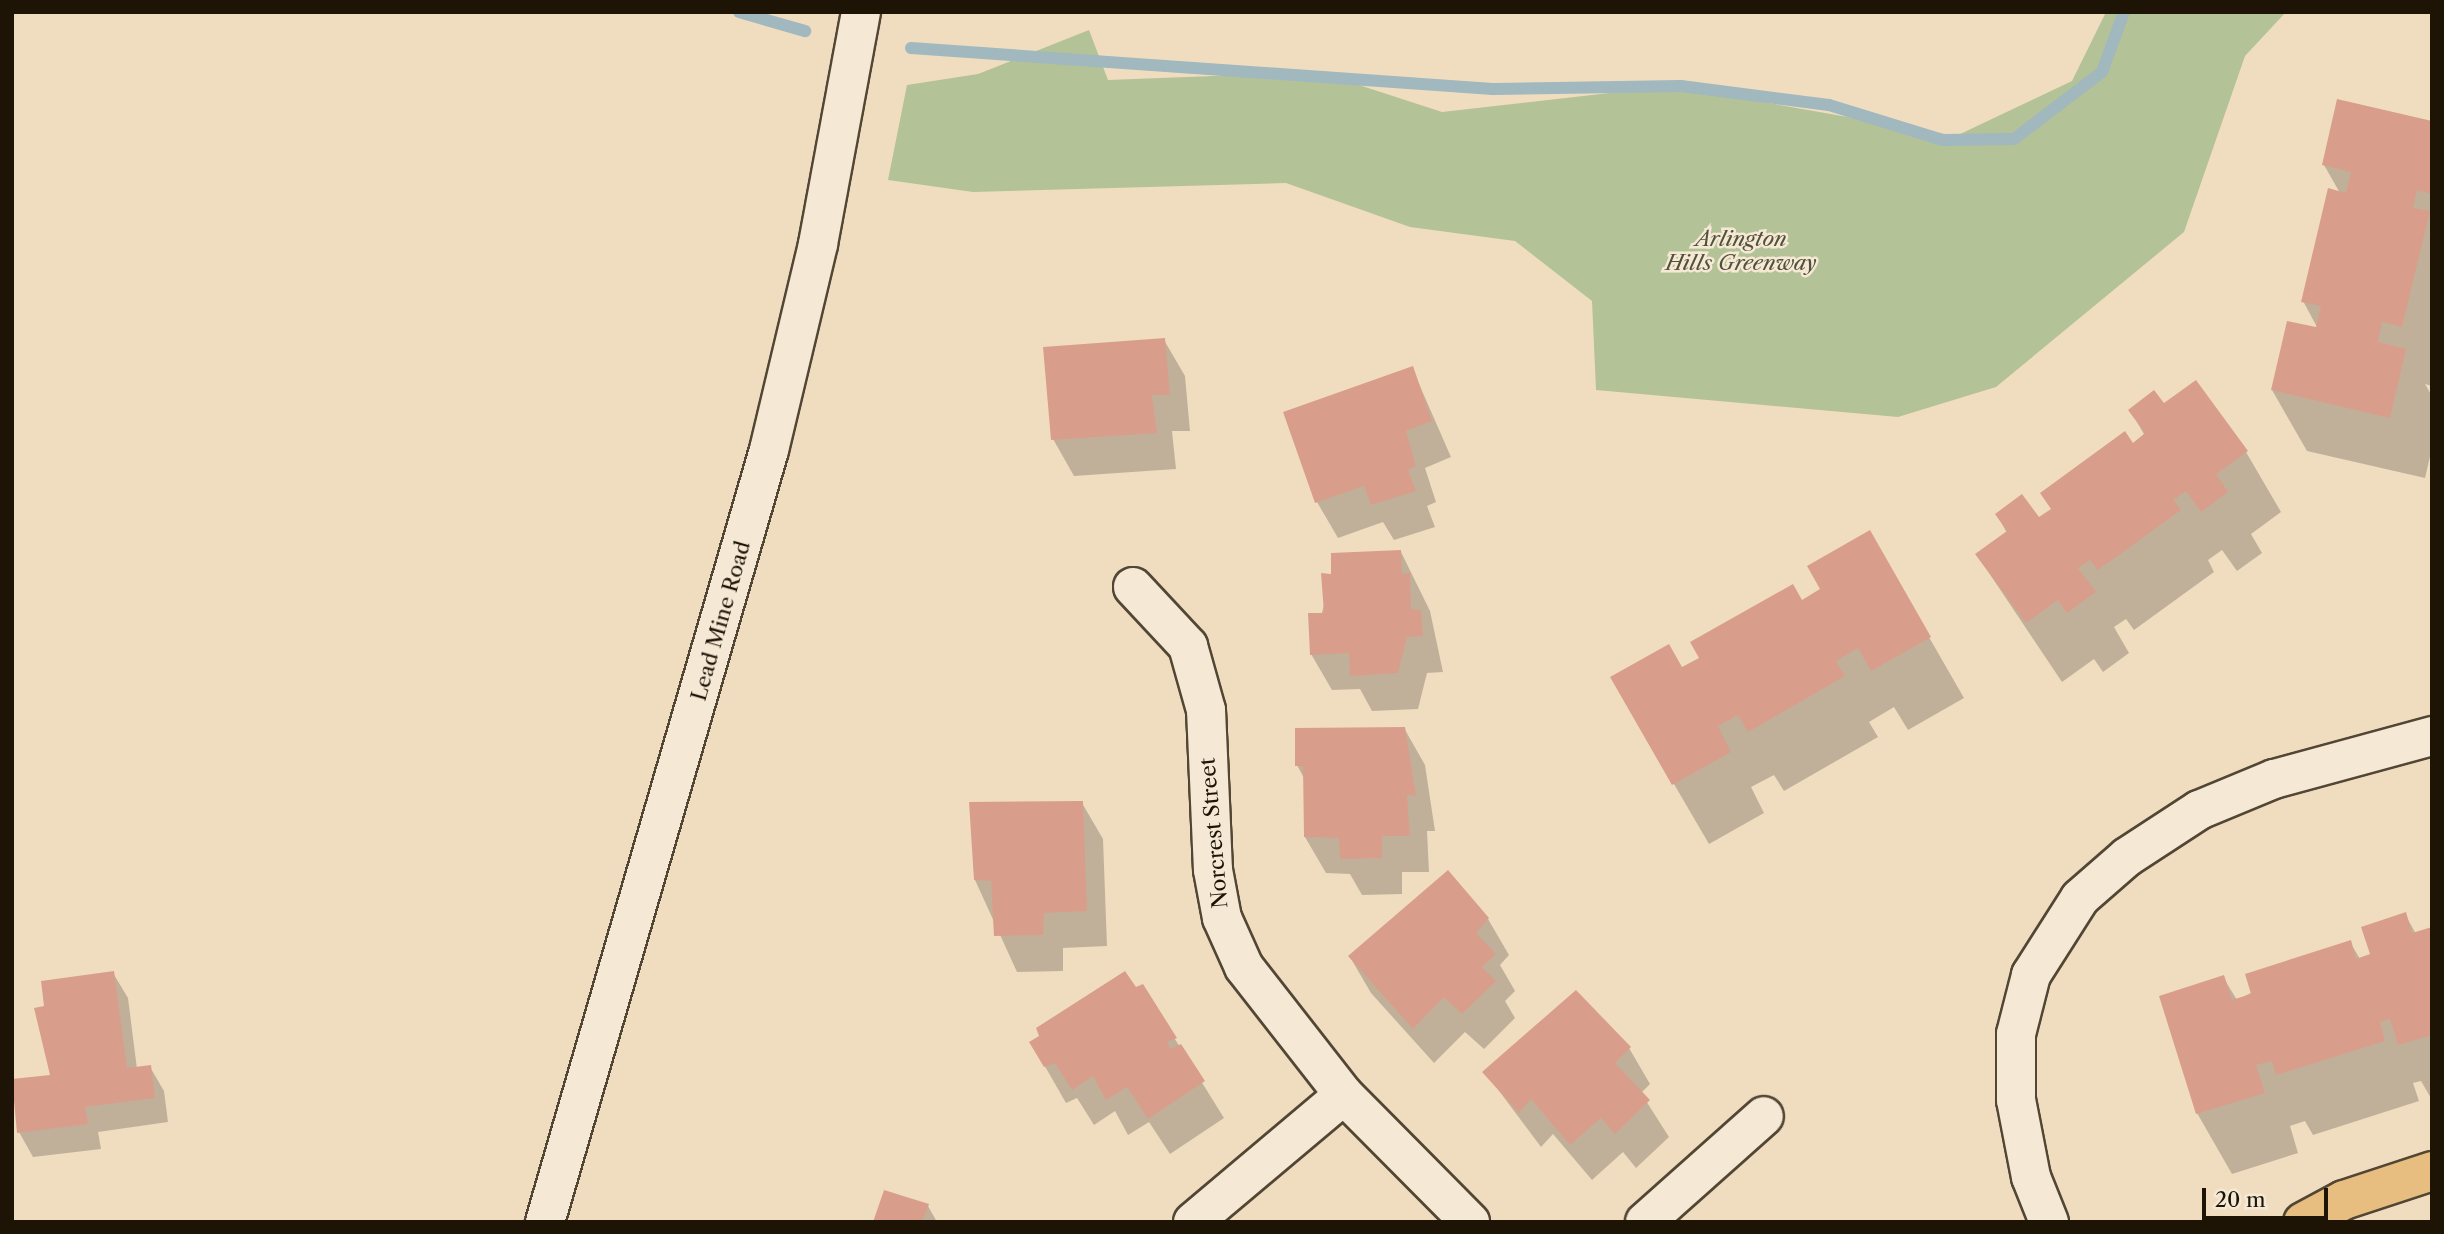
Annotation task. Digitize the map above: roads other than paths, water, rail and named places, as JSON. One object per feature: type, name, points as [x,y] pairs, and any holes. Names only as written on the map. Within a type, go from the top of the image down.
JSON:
[{"type":"main road","points":[[2303,1222],[2432,1171]]},
{"type":"street","name":"Lead Mine Road","points":[[545,1222],[769,450],[818,244],[861,12]]},
{"type":"street","name":"Norcrest Street","points":[[1133,587],[1188,646],[1206,710],[1213,870],[1222,918],[1244,967],[1344,1095],[1470,1222]]},
{"type":"street","points":[[2049,1222],[2031,1177],[2016,1100],[2016,1034],[2031,975],[2080,898],[2127,857],[2199,810],[2274,779],[2432,736]]},
{"type":"street","points":[[1194,1222],[1344,1095]]},
{"type":"street","points":[[1644,1222],[1764,1116]]},
{"type":"waterway","points":[[739,12],[805,31]]},
{"type":"waterway","points":[[911,48],[1493,89],[1681,86],[1829,105],[1943,140],[2014,139],[2102,72],[2124,12]]},
{"type":"park label","name":"Arlington Hills Greenway","points":[[1741,251]]}]
